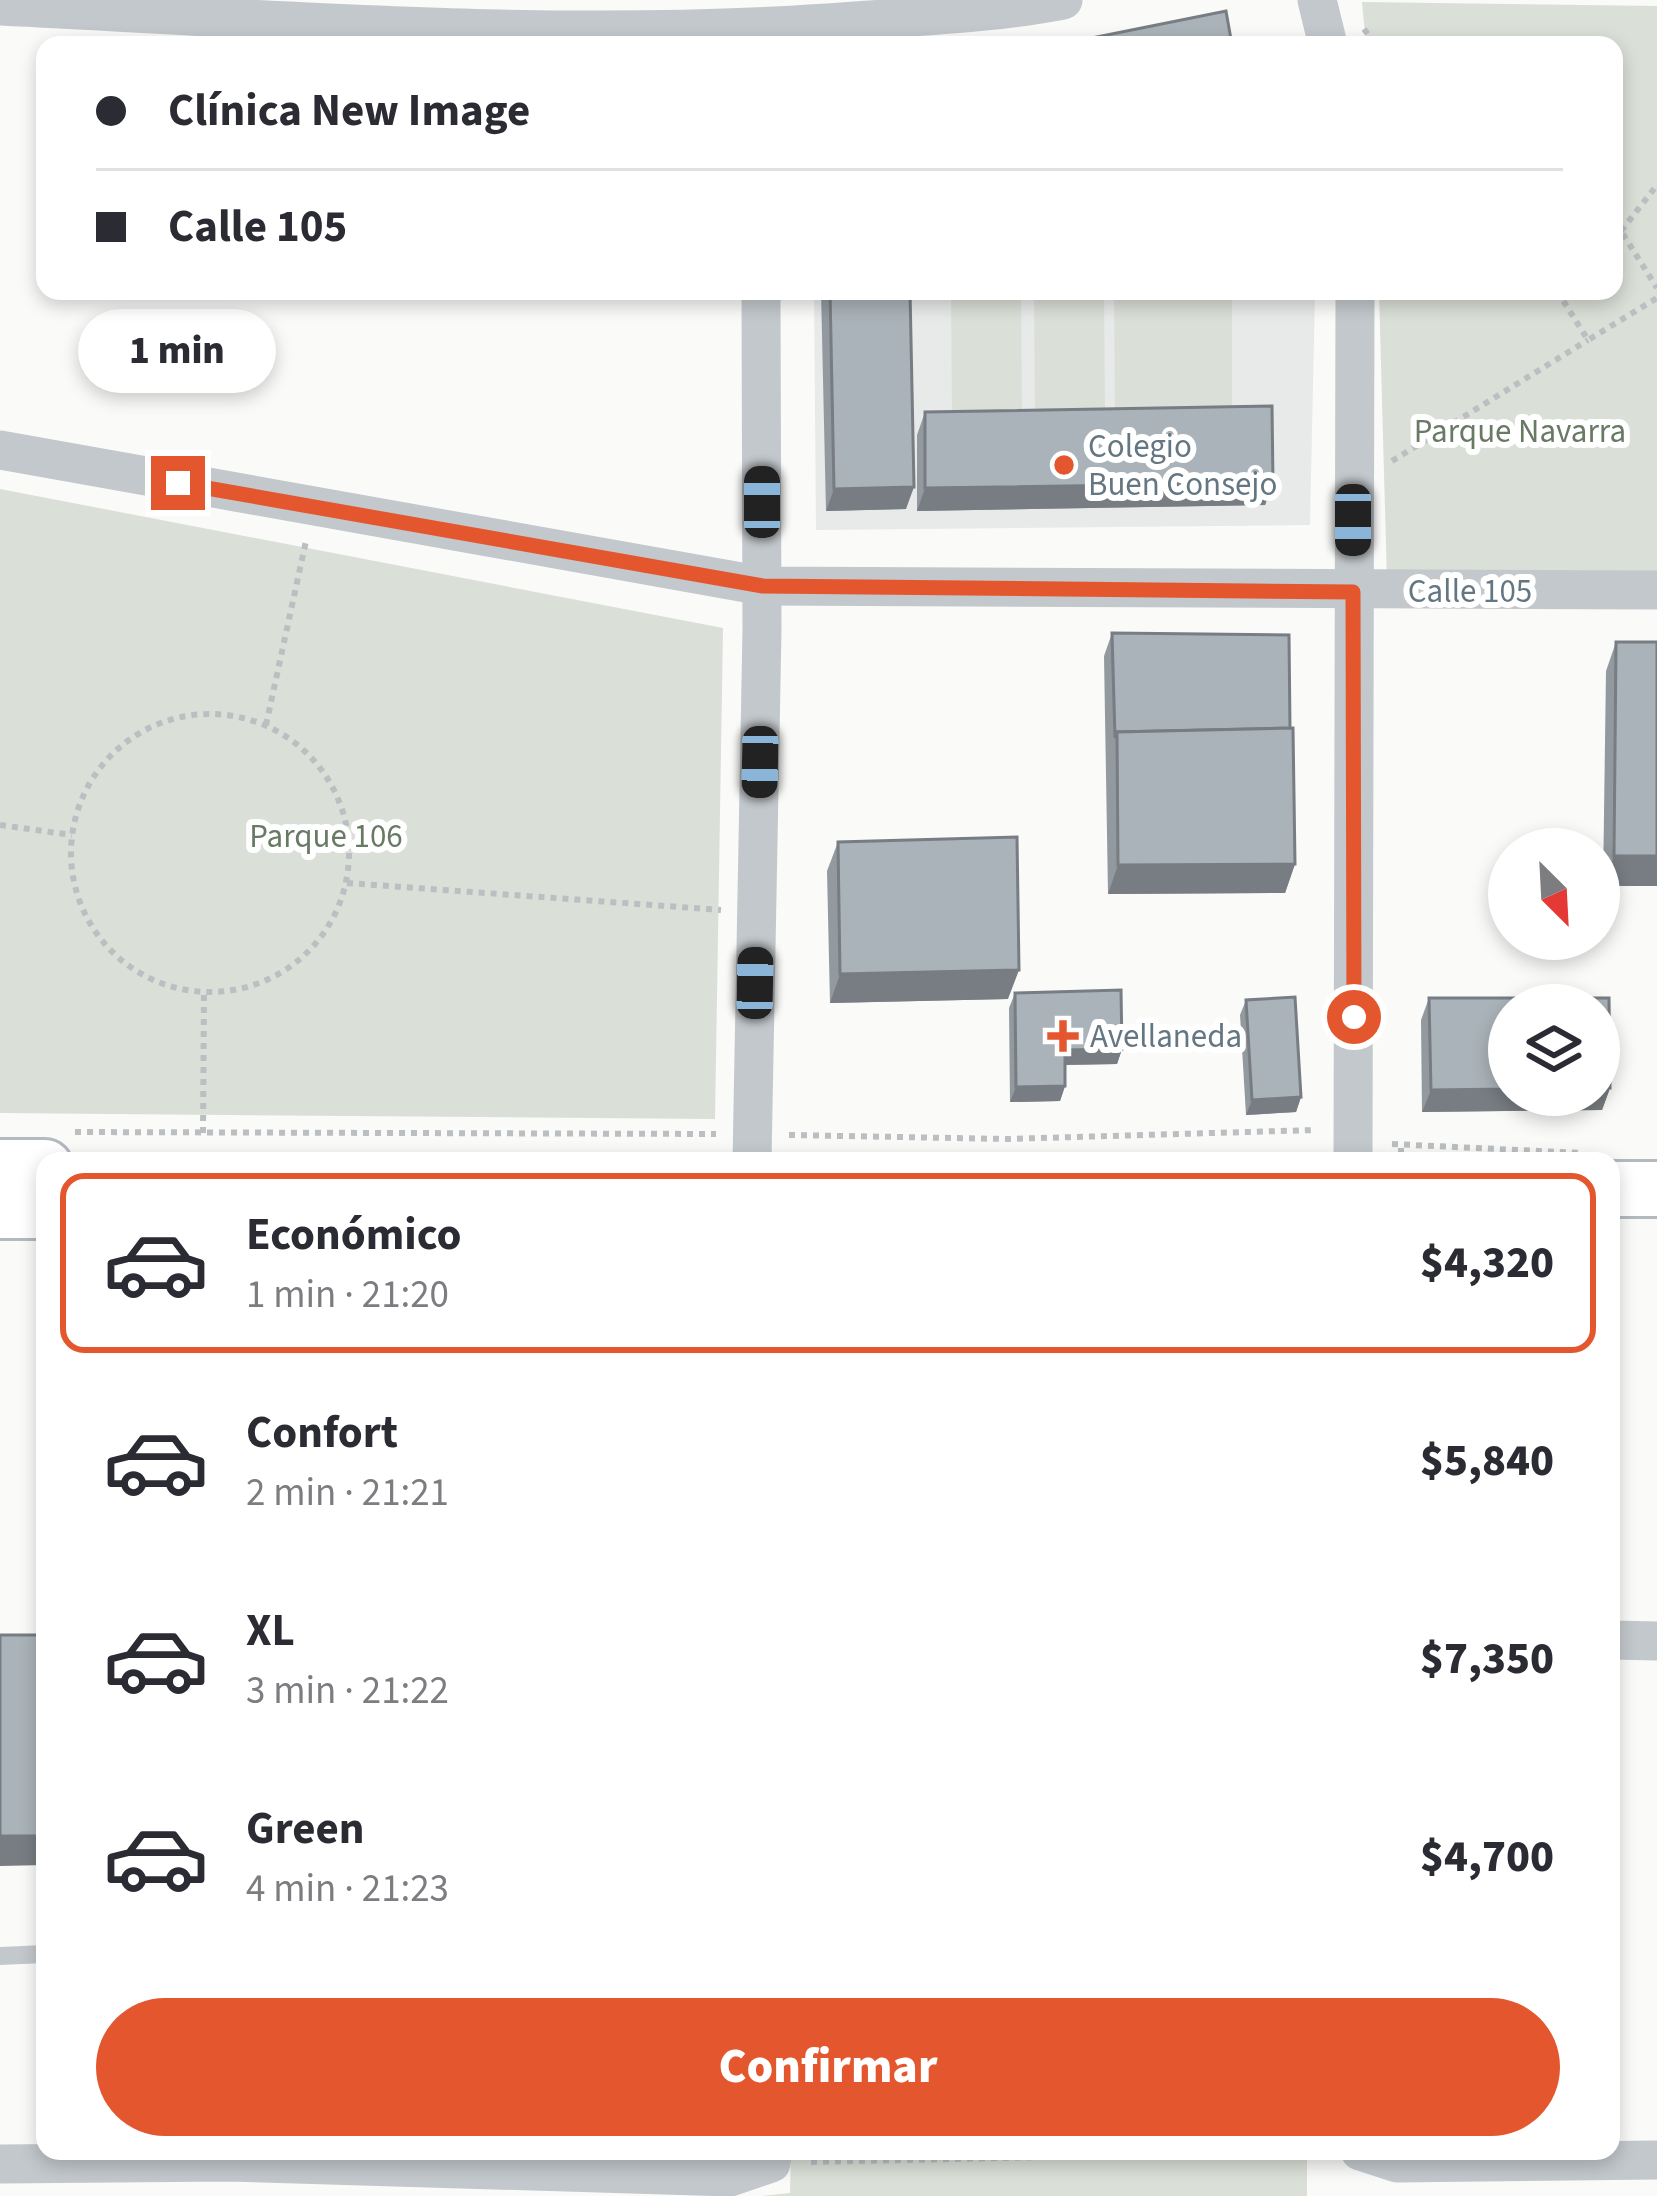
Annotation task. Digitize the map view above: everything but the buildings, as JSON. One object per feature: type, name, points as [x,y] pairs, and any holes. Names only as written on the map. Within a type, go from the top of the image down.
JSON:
[{"type":"main road","points":[[0,1167],[36,1155]]},
{"type":"main road","points":[[1620,1178],[1657,1189]]},
{"type":"main road","points":[[0,1211],[36,1211]]},
{"type":"street","points":[[768,36],[1063,0]]},
{"type":"street","points":[[1317,0],[1326,36]]},
{"type":"street","points":[[0,6],[462,29],[722,36]]},
{"type":"street","points":[[752,1148],[763,586],[761,300]]},
{"type":"street","points":[[1353,1144],[1355,300]]},
{"type":"street","name":"Calle 105","points":[[0,450],[763,586],[1657,590]]},
{"type":"street","points":[[1620,1640],[1657,1640]]},
{"type":"street","points":[[0,2164],[730,2176],[765,2160]]},
{"type":"street","points":[[1388,2160],[1657,2160]]},
{"type":"lane","points":[[0,1956],[36,1954]]},
{"type":"path","points":[[1623,228],[1657,185]]},
{"type":"path","points":[[1623,241],[1657,288]]},
{"type":"path","points":[[1353,484],[1657,298]]},
{"type":"path","points":[[1563,300],[1588,340]]},
{"type":"path","points":[[266,725],[311,508]]},
{"type":"path","points":[[194,715],[231,715],[266,725],[299,745],[326,773],[343,807],[350,845],[347,883],[328,927],[295,964],[252,985],[204,993],[166,986],[131,969],[103,943],[82,910],[72,874],[72,836],[81,800],[100,768],[126,742],[159,724],[194,715]]},
{"type":"path","points":[[0,825],[72,836]]},
{"type":"path","points":[[347,883],[727,910]]},
{"type":"path","points":[[203,1134],[204,993]]},
{"type":"path","points":[[56,1149],[203,1134],[752,1148],[1007,1138],[1353,1144],[1435,1152]]},
{"type":"shaded area","name":"Colegio Buen Consejo","points":[[814,300],[1315,300],[1310,525],[816,530]]},
{"type":"green space","name":"Parque Navarra","points":[[1362,2],[1657,6],[1657,571],[1387,582],[1379,300],[1623,300],[1623,36],[1365,36]]},
{"type":"green space","points":[[951,300],[1021,300],[1022,416],[952,416]]},
{"type":"green space","points":[[1034,300],[1104,300],[1105,415],[1035,416]]},
{"type":"green space","points":[[1114,300],[1232,300],[1232,416],[1115,417]]},
{"type":"green space","name":"Parque 106","points":[[0,489],[723,628],[715,1119],[0,1113]]},
{"type":"green space","points":[[791,2160],[1307,2160],[1307,2196],[761,2196],[790,2193]]},
{"type":"place","name":"Colegio Buen Consejo","points":[[1064,465]]},
{"type":"place","name":"Avellaneda","points":[[1063,1036]]},
{"type":"route","points":[[178,483],[763,586],[1353,592],[1354,1017]]}]
